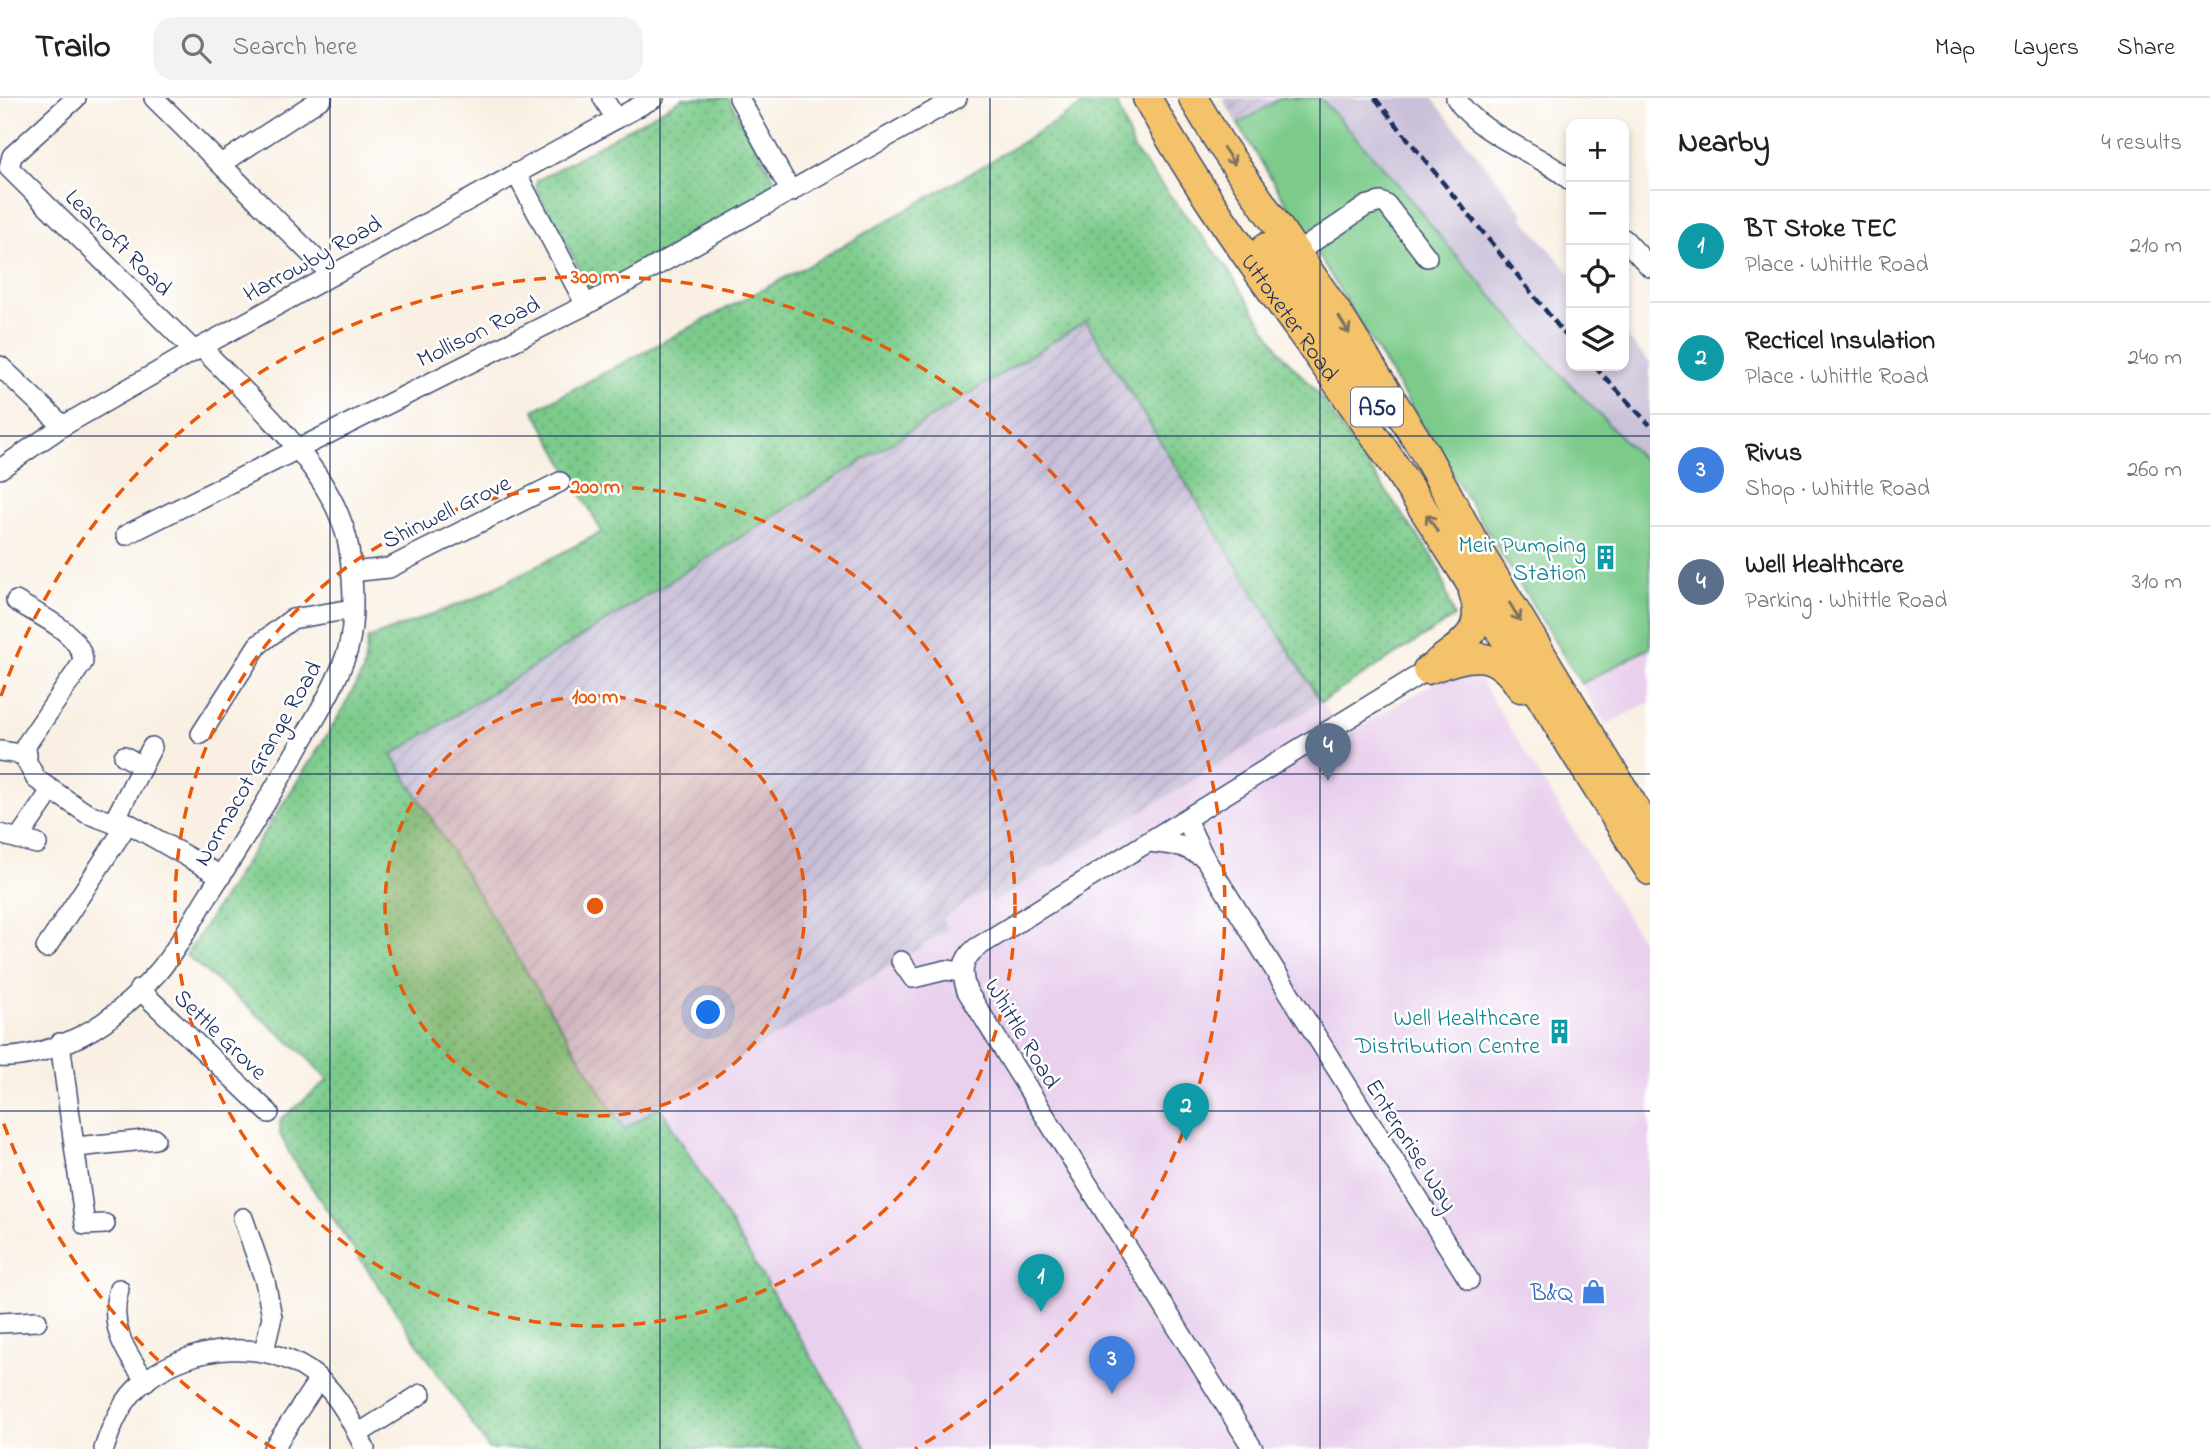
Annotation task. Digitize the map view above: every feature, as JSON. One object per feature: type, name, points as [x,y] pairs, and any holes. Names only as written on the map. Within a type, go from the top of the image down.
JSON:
[{"type":"highway","name":"Uttoxeter Road","points":[[1194,98],[1425,453],[1474,565]]},
{"type":"highway","name":"A50","points":[[1154,102],[1275,262],[1474,565],[1641,838],[1650,872]]},
{"type":"highway","points":[[1427,670],[1458,648],[1479,620],[1474,565]]},
{"type":"highway","points":[[1427,670],[1460,659],[1481,656],[1495,660],[1510,670],[1551,734],[1641,838]]},
{"type":"street","name":"Leacroft Road","points":[[76,98],[12,156],[5,167],[197,349]]},
{"type":"street","points":[[153,98],[332,275]]},
{"type":"street","points":[[221,164],[321,98]]},
{"type":"street","points":[[603,98],[616,119]]},
{"type":"street","name":"Harrowby Road","points":[[0,469],[63,426],[197,349],[654,98]]},
{"type":"street","points":[[738,98],[791,192]]},
{"type":"street","name":"Mollison Road","points":[[126,535],[586,305],[957,98]]},
{"type":"street","points":[[1456,98],[1470,118],[1548,162],[1566,177]]},
{"type":"street","points":[[516,173],[586,305]]},
{"type":"street","points":[[1301,261],[1366,206],[1381,202],[1387,205],[1427,257]]},
{"type":"street","points":[[1629,244],[1650,267]]},
{"type":"street","name":"Normacot Grange Road","points":[[0,1057],[15,1058],[60,1044],[103,1022],[159,971],[221,876],[336,682],[349,646],[352,609],[349,547],[337,512],[323,484],[296,449],[197,349]]},
{"type":"street","points":[[0,366],[63,426]]},
{"type":"street","name":"Shinwell Grove","points":[[351,572],[388,568],[560,482]]},
{"type":"street","points":[[16,601],[76,640],[83,654],[83,662],[26,745],[36,779],[86,813],[120,823],[221,876]]},
{"type":"street","points":[[201,734],[257,645],[292,619],[352,609]]},
{"type":"street","name":"Whittle Road","points":[[1253,1449],[967,991],[962,972],[965,959],[976,948],[1427,670]]},
{"type":"street","points":[[46,948],[120,823],[133,761],[152,747]]},
{"type":"street","points":[[0,751],[27,755]]},
{"type":"street","points":[[37,844],[9,836],[51,791]]},
{"type":"street","name":"Enterprise Way","points":[[1186,820],[1203,857],[1469,1280]]},
{"type":"street","points":[[1150,842],[1181,846],[1203,857]]},
{"type":"street","points":[[901,961],[913,978],[946,970],[962,972]]},
{"type":"street","name":"Settle Grove","points":[[139,989],[269,1113]]},
{"type":"street","points":[[60,1044],[76,1147],[76,1226],[105,1224]]},
{"type":"street","points":[[76,1147],[155,1139]]},
{"type":"street","points":[[243,1218],[265,1281],[272,1317],[264,1351]]},
{"type":"street","points":[[119,1289],[114,1307],[116,1323],[125,1352],[146,1381]]},
{"type":"street","points":[[0,1323],[37,1321]]},
{"type":"street","points":[[104,1449],[115,1419],[146,1381],[193,1356],[226,1349],[264,1351],[300,1366],[319,1379],[341,1405],[362,1442],[421,1395]]},
{"type":"street","points":[[273,1449],[319,1379]]},
{"type":"shaded area","points":[[1222,98],[1282,98],[1238,124]]},
{"type":"shaded area","points":[[1320,98],[1432,98],[1524,214],[1522,217],[1566,268],[1566,371],[1629,371],[1629,340],[1650,363],[1650,467],[1566,380],[1447,245],[1393,178]]},
{"type":"shaded area","points":[[1087,321],[1321,702],[993,902],[986,891],[976,897],[942,919],[949,930],[624,1129],[391,755]]},
{"type":"shaded area","points":[[1650,648],[1650,702],[1606,725],[1581,684]]},
{"type":"shaded area","points":[[1458,669],[1474,670],[1650,954],[1650,1449],[867,1449],[660,1107],[949,930],[942,919],[976,897],[986,891],[993,902],[1321,702],[1345,735]]},
{"type":"green space","points":[[683,98],[728,98],[774,178],[773,192],[601,288],[589,287],[536,187],[537,181]]},
{"type":"green space","points":[[1094,98],[1115,98],[1134,150],[1225,265],[1284,357],[1312,386],[1438,565],[1454,617],[1321,702],[1086,321],[392,755],[624,1129],[660,1107],[867,1449],[489,1449],[292,1158],[280,1134],[280,1120],[328,1080],[303,1053],[186,955],[336,721],[363,672],[368,639],[475,598],[602,532],[534,410],[807,266],[978,169]]},
{"type":"green space","points":[[1282,98],[1320,98],[1393,178],[1447,245],[1566,380],[1650,467],[1650,648],[1581,684],[1238,124]]},
{"type":"railway","points":[[1375,98],[1566,336]]},
{"type":"railway","points":[[1599,371],[1650,425]]},
{"type":"place","name":"Meir Pumping Station","points":[[1606,558]]},
{"type":"place","name":"Well Healthcare","points":[[1328,781]]},
{"type":"place","name":"Well Healthcare Distribution Centre","points":[[1560,1031]]},
{"type":"place","name":"Recticel Insulation","points":[[1186,1141]]},
{"type":"place","name":"B&Q","points":[[1593,1292]]},
{"type":"place","name":"BT Stoke TEC","points":[[1041,1312]]},
{"type":"place","name":"Rivus","points":[[1112,1394]]}]
